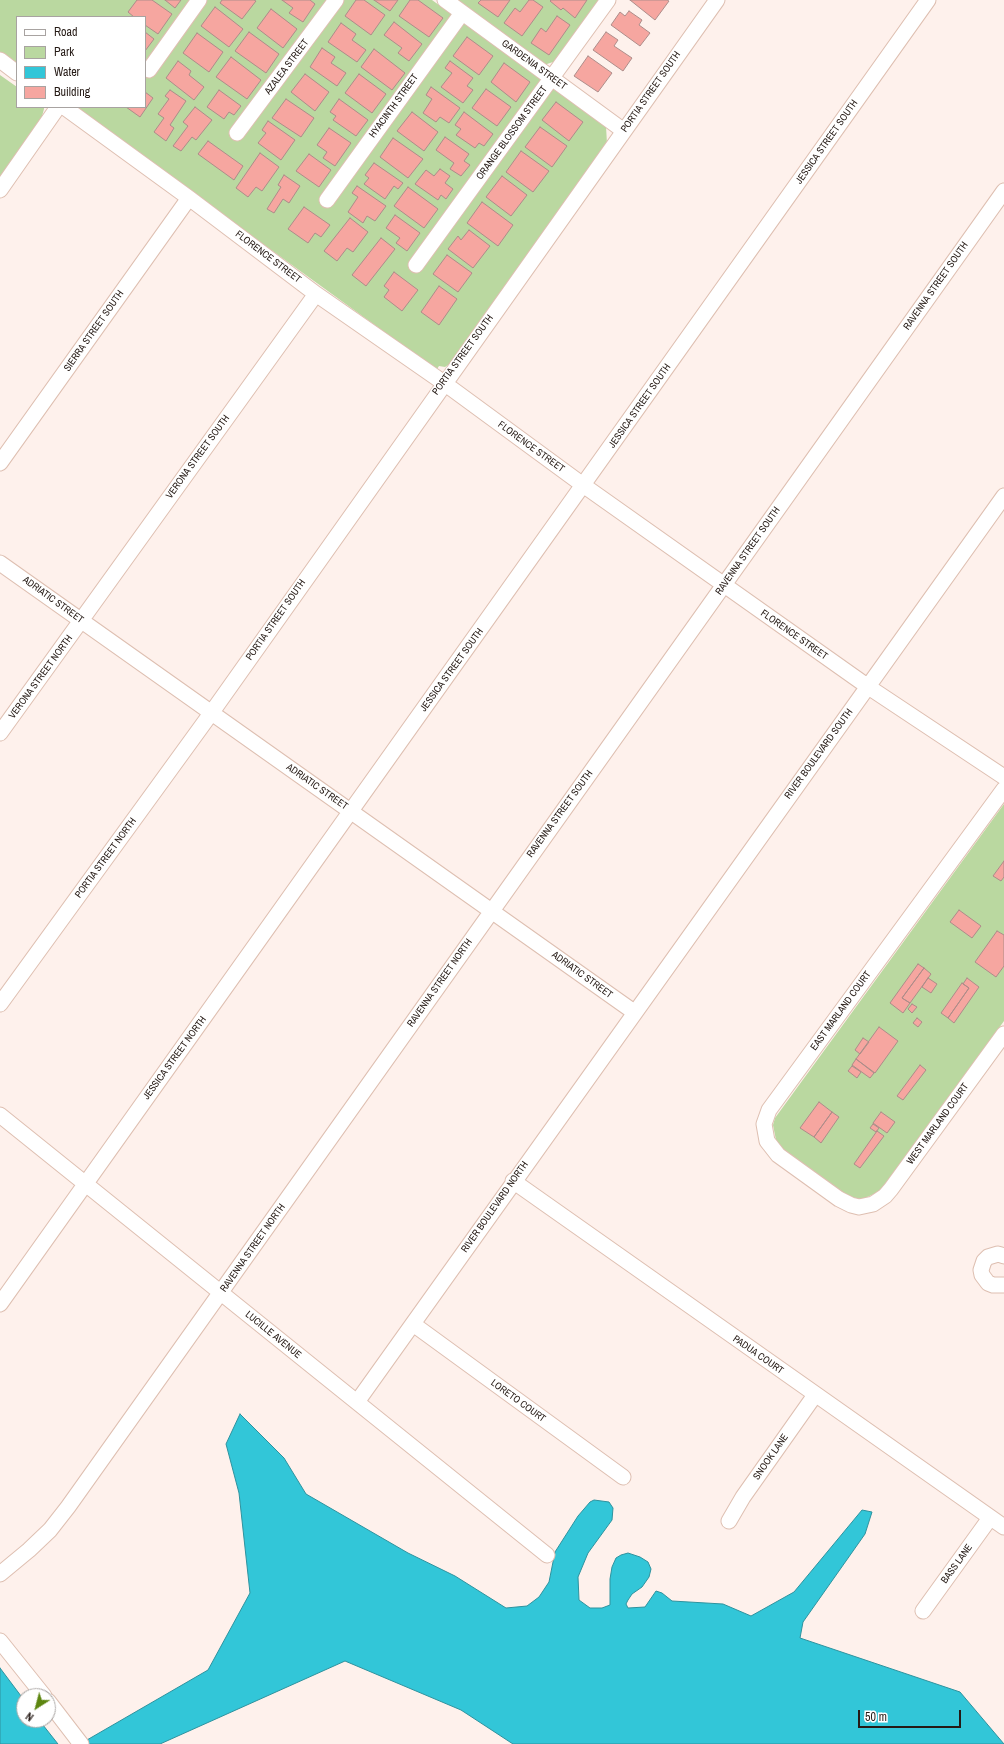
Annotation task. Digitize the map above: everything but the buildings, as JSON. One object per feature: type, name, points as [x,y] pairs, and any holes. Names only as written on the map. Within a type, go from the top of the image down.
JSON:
[{"type":"street","points":[[149,70],[200,0]]},
{"type":"street","name":"AZALEA STREET","points":[[237,134],[336,0]]},
{"type":"street","name":"GARDENIA STREET","points":[[445,0],[624,131]]},
{"type":"street","name":"ORANGE BLOSSOM STREET","points":[[416,265],[608,0]]},
{"type":"street","name":"PORTIA STREET SOUTH","points":[[212,712],[717,0]]},
{"type":"street","name":"JESSICA STREET SOUTH","points":[[351,811],[584,486],[928,0]]},
{"type":"street","name":"HYACINTH STREET","points":[[327,200],[462,13]]},
{"type":"street","points":[[0,60],[16,72]]},
{"type":"street","points":[[0,190],[57,108]]},
{"type":"street","name":"FLORENCE STREET","points":[[65,108],[189,198],[316,294],[444,383],[584,486],[867,686],[1004,777]]},
{"type":"street","name":"RAVENNA STREET SOUTH","points":[[492,910],[1004,191]]},
{"type":"street","name":"SIERRA STREET SOUTH","points":[[0,463],[189,198]]},
{"type":"street","name":"VERONA STREET SOUTH","points":[[82,621],[174,489],[316,294]]},
{"type":"street","name":"RIVER BOULEVARD SOUTH","points":[[634,1012],[1004,496]]},
{"type":"street","name":"ADRIATIC STREET","points":[[0,563],[634,1012]]},
{"type":"street","name":"VERONA STREET NORTH","points":[[0,732],[82,621]]},
{"type":"street","name":"PORTIA STREET NORTH","points":[[0,1004],[212,712]]},
{"type":"street","name":"EAST MARLAND COURT","points":[[865,1206],[852,1205],[845,1202],[778,1154],[767,1141],[765,1132],[766,1116],[1004,790]]},
{"type":"street","name":"JESSICA STREET NORTH","points":[[0,1304],[351,811]]},
{"type":"street","name":"RAVENNA STREET NORTH","points":[[0,1574],[50,1530],[68,1507],[492,910]]},
{"type":"street","name":"RIVER BOULEVARD NORTH","points":[[357,1402],[634,1012]]},
{"type":"street","name":"WEST MARLAND COURT","points":[[865,1206],[878,1200],[891,1189],[1004,1034]]},
{"type":"street","name":"LUCILLE AVENUE","points":[[0,1115],[547,1556]]},
{"type":"street","name":"PADUA COURT","points":[[513,1181],[1004,1527]]},
{"type":"street","points":[[1004,1256],[998,1254],[988,1257],[984,1261],[981,1270],[982,1275],[988,1283],[993,1285],[1004,1285]]},
{"type":"street","name":"LORETO COURT","points":[[413,1324],[624,1478]]},
{"type":"street","name":"SNOOK LANE","points":[[729,1521],[743,1498],[815,1395]]},
{"type":"street","name":"BASS LANE","points":[[923,1611],[990,1518]]},
{"type":"street","points":[[1,1642],[38,1688]]},
{"type":"street","points":[[56,1711],[78,1739]]},
{"type":"green space","points":[[0,0],[432,0],[606,126],[607,144],[451,363],[445,367],[439,366],[437,369],[75,108],[146,108],[146,16],[16,16],[16,64],[0,53]]},
{"type":"green space","points":[[455,0],[602,0],[556,61],[544,64]]},
{"type":"green space","points":[[0,75],[16,86],[16,108],[44,109],[41,120],[0,179]]},
{"type":"green space","points":[[1004,804],[1004,1021],[883,1187],[878,1192],[863,1199],[849,1197],[784,1150],[776,1140],[773,1125],[775,1118]]},
{"type":"water","points":[[240,1414],[284,1458],[306,1494],[408,1553],[455,1576],[506,1608],[527,1606],[539,1597],[549,1582],[555,1552],[578,1516],[590,1502],[594,1500],[609,1502],[613,1508],[612,1520],[588,1553],[578,1577],[579,1600],[590,1608],[602,1608],[610,1605],[610,1579],[612,1567],[616,1558],[628,1553],[640,1557],[648,1562],[651,1569],[649,1577],[642,1587],[632,1594],[628,1600],[626,1604],[628,1608],[645,1607],[656,1591],[662,1593],[672,1601],[723,1604],[751,1616],[794,1592],[862,1510],[872,1512],[865,1534],[803,1622],[800,1638],[960,1692],[1004,1744],[513,1744],[461,1710],[345,1661],[160,1744],[80,1744],[208,1670],[250,1593],[239,1493],[226,1444]]},
{"type":"water","points":[[0,1668],[16,1689],[16,1728],[45,1728],[58,1744],[0,1744]]}]
